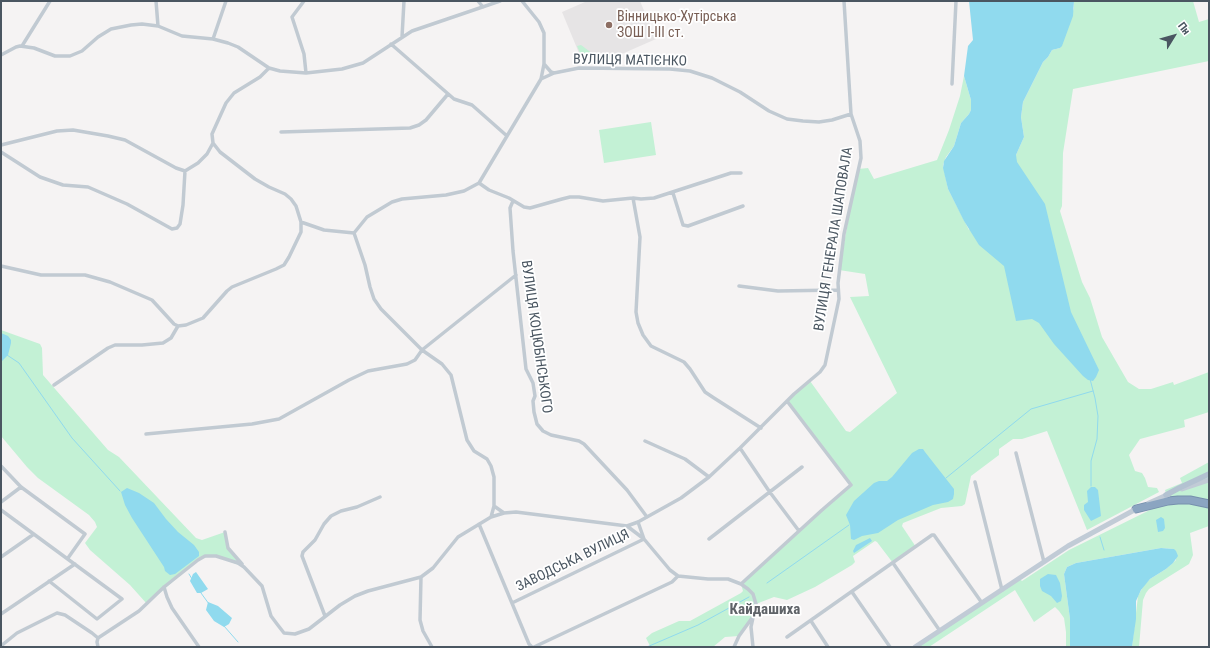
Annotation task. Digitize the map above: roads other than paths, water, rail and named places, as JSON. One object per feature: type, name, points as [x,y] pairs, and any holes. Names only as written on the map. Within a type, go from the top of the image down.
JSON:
[{"type":"highway","points":[[1136,509],[1178,500],[1190,500],[1209,504]]},
{"type":"main road","points":[[1166,496],[1179,488],[1209,474]]},
{"type":"main road","points":[[915,647],[1074,542],[1136,509],[1209,480]]},
{"type":"street","points":[[22,46],[50,1]]},
{"type":"street","points":[[156,1],[158,26]]},
{"type":"street","points":[[213,39],[226,1]]},
{"type":"street","points":[[304,1],[294,13],[293,21],[304,54],[306,73]]},
{"type":"street","points":[[402,37],[404,1]]},
{"type":"street","points":[[478,1],[483,7]]},
{"type":"street","points":[[1,55],[16,47],[22,46],[34,48],[55,56],[70,56],[82,51],[98,36],[111,29],[137,24],[158,26],[182,36],[213,39],[238,47],[269,68],[284,72],[306,73],[342,69],[359,65],[417,29],[500,1]]},
{"type":"street","points":[[354,233],[367,217],[392,202],[402,199],[446,195],[464,191],[479,183],[541,79],[544,64],[544,34],[539,22],[522,1]]},
{"type":"street","name":"ВУЛИЦЯ ГЕНЕРАЛА ШАПОВАЛА","points":[[164,587],[205,556],[216,556],[238,563],[244,567],[262,586],[271,616],[284,633],[295,634],[305,631],[348,600],[362,593],[421,578],[433,568],[458,538],[491,517],[504,513],[528,513],[627,526],[638,522],[681,498],[709,477],[787,401],[824,368],[839,299],[838,290],[844,234],[861,158],[860,141],[850,114],[844,1]]},
{"type":"street","points":[[952,84],[956,1]]},
{"type":"street","points":[[391,44],[448,94],[456,100],[472,105],[507,136]]},
{"type":"street","points":[[544,64],[551,72],[554,73]]},
{"type":"street","points":[[1,266],[41,274],[85,275],[110,282],[152,300],[171,321],[178,326],[186,325],[203,318],[232,286],[284,265],[300,236],[301,222],[296,206],[285,194],[255,179],[220,152],[214,143],[212,134],[226,103],[234,93],[260,77],[269,68]]},
{"type":"street","name":"ВУЛИЦЯ МАТІЄНКО","points":[[541,79],[554,73],[579,68],[670,69],[690,71],[712,78],[740,92],[769,112],[786,119],[819,122],[832,120],[850,114]]},
{"type":"street","points":[[281,132],[410,128],[419,125],[426,120],[448,94]]},
{"type":"street","points":[[1,145],[57,131],[72,130],[124,140],[176,168],[185,171]]},
{"type":"street","points":[[185,171],[207,154],[214,143]]},
{"type":"street","points":[[1,152],[40,177],[63,185],[88,187],[126,204],[172,229],[177,228],[180,224],[184,205],[185,171]]},
{"type":"street","points":[[479,183],[489,190],[524,207],[530,208],[570,197],[604,201],[633,198],[654,198],[731,173],[741,172]]},
{"type":"street","points":[[673,193],[683,225],[688,226],[743,206]]},
{"type":"street","points":[[633,198],[640,236],[636,312],[638,323],[643,335],[652,346],[684,362],[700,385],[710,395],[761,428]]},
{"type":"street","name":"ВУЛИЦЯ КОЦЮБІНСЬКОГО","points":[[513,201],[510,208],[526,369],[533,383],[535,396],[533,401],[534,412],[537,424],[543,431],[551,435],[579,441],[584,444],[627,490],[647,517]]},
{"type":"street","points":[[301,222],[324,230],[354,233]]},
{"type":"street","points":[[354,233],[366,265],[374,299],[391,321],[422,350],[442,364],[451,375],[467,440],[474,451],[487,459],[491,466],[494,477],[494,506],[491,517]]},
{"type":"street","points":[[146,434],[252,424],[279,419],[368,371],[407,364],[415,360],[422,350],[516,275]]},
{"type":"street","points":[[739,286],[778,291],[838,290]]},
{"type":"street","points":[[54,385],[108,348],[115,345],[142,345],[166,342],[171,338],[178,326]]},
{"type":"street","points":[[741,584],[851,485],[787,401]]},
{"type":"street","points":[[645,441],[685,459],[709,477]]},
{"type":"street","points":[[740,448],[769,491],[799,531]]},
{"type":"street","points":[[1016,453],[1044,562]]},
{"type":"street","points":[[1,466],[21,487],[85,534],[68,558]]},
{"type":"street","points":[[709,539],[802,466]]},
{"type":"street","points":[[975,482],[1002,590]]},
{"type":"street","points":[[1,502],[21,487]]},
{"type":"street","points":[[325,616],[302,556],[303,552],[315,540],[324,524],[331,516],[341,511],[357,508],[380,497]]},
{"type":"street","points":[[494,506],[504,513]]},
{"type":"street","points":[[1,510],[122,599],[97,618],[49,582]]},
{"type":"street","points":[[638,522],[644,539]]},
{"type":"street","points":[[479,524],[529,644],[533,647],[672,582],[678,576]]},
{"type":"street","points":[[627,526],[644,539],[670,570],[678,576],[708,580],[728,579],[741,584],[753,594],[755,599],[755,612],[751,633],[753,647]]},
{"type":"street","points":[[225,532],[228,548],[244,567]]},
{"type":"street","points":[[1,557],[34,534]]},
{"type":"street","points":[[787,638],[932,535],[934,535],[982,603]]},
{"type":"street","name":"ЗАВОДСЬКА ВУЛИЦЯ","points":[[512,603],[644,539]]},
{"type":"street","points":[[893,563],[940,631]]},
{"type":"street","points":[[1,614],[75,564]]},
{"type":"street","points":[[421,578],[420,620],[423,631],[432,647]]},
{"type":"street","points":[[98,638],[139,611],[164,587],[172,608],[199,647]]},
{"type":"street","points":[[852,592],[890,647]]},
{"type":"street","points":[[1,646],[17,634],[57,613],[65,615],[90,631],[98,638],[98,647]]},
{"type":"street","points":[[734,647],[739,636],[753,617]]},
{"type":"street","points":[[811,621],[828,647]]},
{"type":"water","points":[[969,1],[1074,1],[1073,16],[1062,46],[1052,50],[1043,62],[1023,102],[1021,117],[1024,137],[1016,155],[1017,162],[1045,204],[1071,312],[1099,370],[1093,381],[1088,380],[1083,376],[1054,344],[1039,323],[1032,319],[1016,321],[1004,266],[979,245],[964,221],[948,189],[943,168],[944,161],[954,146],[961,123],[971,110],[971,100],[964,76],[968,46],[973,40]]},
{"type":"water","points":[[1,333],[8,336],[11,343],[8,355],[1,362]]},
{"type":"water","points":[[919,449],[923,449],[954,489],[953,499],[948,502],[933,505],[898,520],[878,533],[862,536],[854,540],[851,539],[850,525],[846,515],[854,501],[874,483],[879,481],[887,481],[892,477],[912,453]]},
{"type":"water","points":[[1091,487],[1095,487],[1098,490],[1101,516],[1091,521],[1084,510],[1084,505],[1088,502],[1087,491]]},
{"type":"water","points":[[127,488],[139,493],[154,503],[178,532],[194,545],[199,552],[199,556],[175,574],[170,575],[165,571],[164,567],[125,505],[121,492]]},
{"type":"water","points":[[1161,517],[1164,519],[1165,528],[1163,531],[1158,532],[1156,520]]},
{"type":"water","points":[[870,538],[872,541],[854,553],[853,551],[856,545]]},
{"type":"water","points":[[1161,548],[1174,549],[1178,556],[1166,569],[1150,579],[1141,590],[1136,601],[1136,619],[1132,647],[1070,647],[1070,619],[1064,574],[1067,567],[1076,563]]},
{"type":"water","points":[[196,572],[208,589],[201,593],[197,593],[190,581],[193,574]]},
{"type":"water","points":[[1048,574],[1056,575],[1060,583],[1062,596],[1061,601],[1057,603],[1051,596],[1042,591],[1040,586],[1040,579]]},
{"type":"water","points":[[208,602],[218,606],[232,618],[229,624],[224,627],[214,621],[206,610]]},
{"type":"waterway","points":[[7,355],[19,363],[72,438],[120,491]]},
{"type":"waterway","points":[[1090,379],[1098,416],[1097,439],[1091,461],[1091,486]]},
{"type":"waterway","points":[[946,478],[1031,409],[1093,391]]},
{"type":"waterway","points":[[767,583],[849,525]]},
{"type":"waterway","points":[[1100,537],[1104,550]]},
{"type":"waterway","points":[[189,574],[192,579]]},
{"type":"waterway","points":[[201,593],[209,604]]},
{"type":"waterway","points":[[647,647],[698,625],[749,597]]},
{"type":"waterway","points":[[224,626],[238,642]]},
{"type":"place","name":"Вінницько-Хутірська ЗОШ І-ІІІ ст.","points":[[609,25]]},
{"type":"district","name":"Кайдашиха","points":[[765,610]]}]
